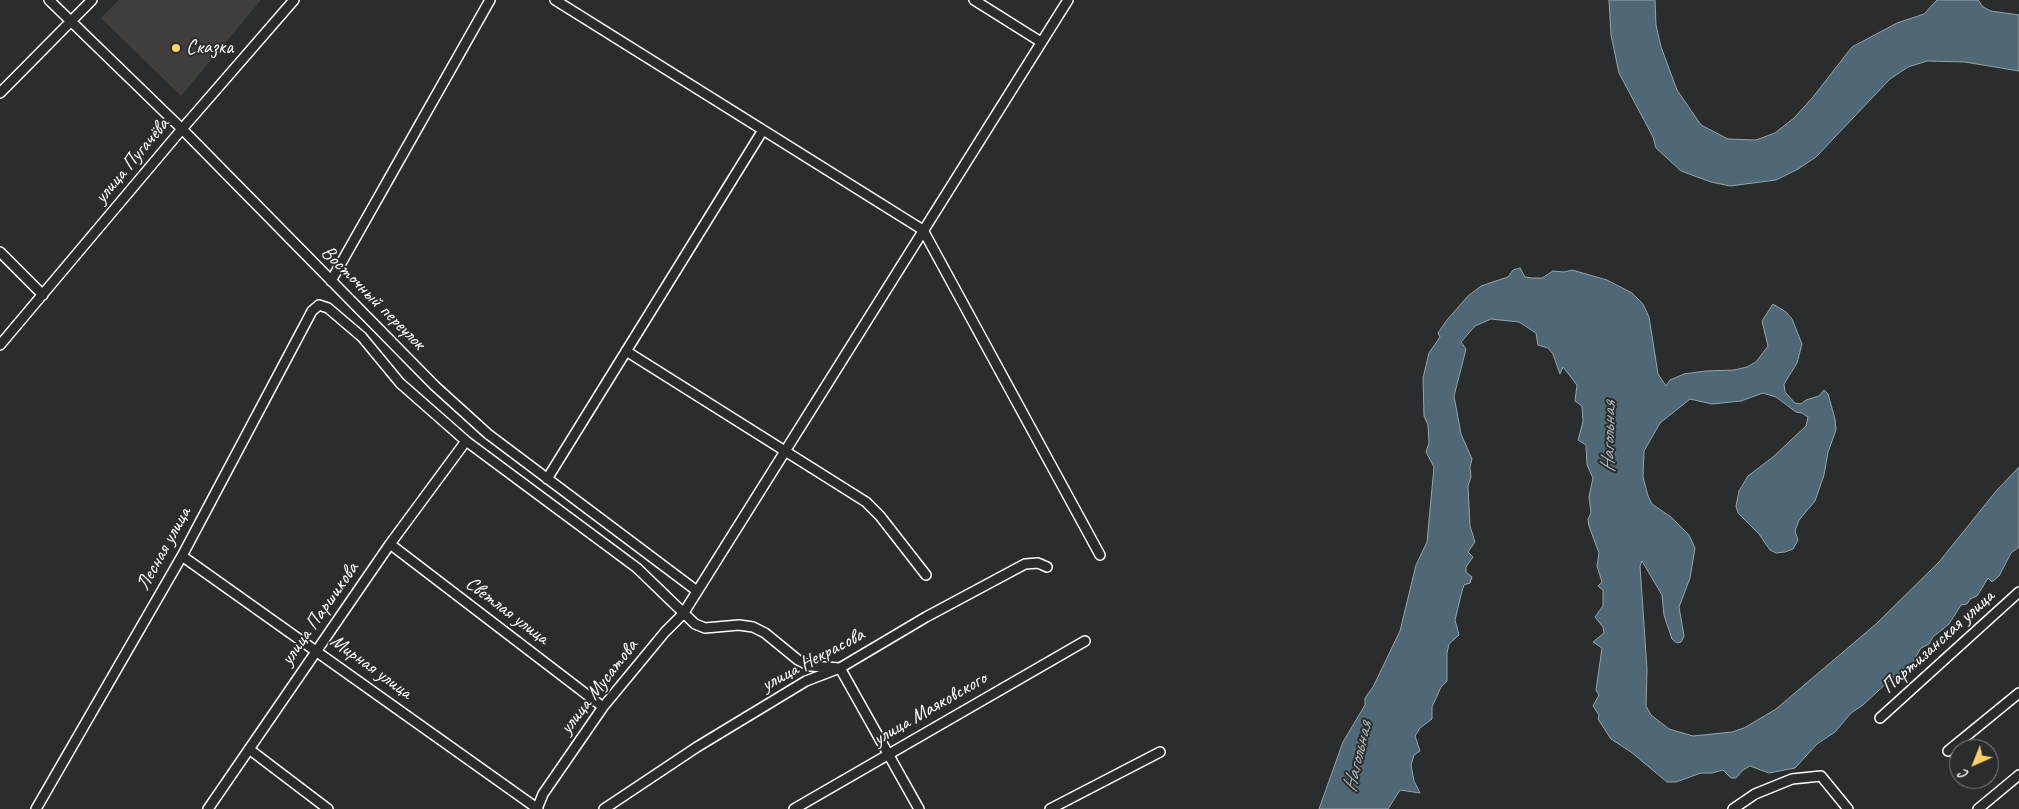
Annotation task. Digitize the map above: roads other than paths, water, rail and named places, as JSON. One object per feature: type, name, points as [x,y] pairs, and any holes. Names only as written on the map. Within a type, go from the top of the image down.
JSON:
[{"type":"street","name":"Восточный переулок","points":[[49,0],[182,129],[435,386],[488,434],[697,591]]},
{"type":"street","points":[[0,93],[92,0]]},
{"type":"street","points":[[331,281],[490,0]]},
{"type":"street","points":[[555,0],[923,230],[1100,555]]},
{"type":"street","points":[[974,0],[1041,42]]},
{"type":"street","name":"улица Мусатова","points":[[537,809],[542,794],[603,707],[665,632],[683,614],[1068,0]]},
{"type":"street","name":"улица Пугачёва","points":[[0,346],[291,1]]},
{"type":"street","points":[[547,479],[763,130]]},
{"type":"street","points":[[0,252],[43,295]]},
{"type":"street","name":"Восточный переулок","points":[[319,305],[328,308],[362,337],[400,382],[466,442],[637,568],[695,624],[705,628],[739,625],[753,627],[765,633],[798,660],[810,666],[840,668]]},
{"type":"street","name":"Лесная улица","points":[[36,809],[182,556],[312,311],[319,305]]},
{"type":"street","points":[[626,351],[866,502],[880,516],[926,575]]},
{"type":"street","name":"улица Паршикова","points":[[208,809],[316,649],[390,544],[466,442]]},
{"type":"street","name":"Светлая улица","points":[[390,544],[603,707]]},
{"type":"street","name":"Мирная улица","points":[[182,556],[316,649],[537,809]]},
{"type":"street","name":"улица Некрасова","points":[[604,809],[781,695],[806,681],[840,668],[1025,564],[1038,563],[1048,567]]},
{"type":"street","name":"Партизанская улица","points":[[1880,718],[2019,592]]},
{"type":"street","name":"улица Маяковского","points":[[794,809],[889,752],[1085,641]]},
{"type":"street","points":[[840,668],[889,752],[919,809]]},
{"type":"street","points":[[1948,751],[2019,693]]},
{"type":"street","points":[[249,749],[328,809]]},
{"type":"street","points":[[1050,809],[1160,752]]},
{"type":"street","points":[[1978,809],[2019,775]]},
{"type":"street","points":[[1733,809],[1755,794],[1792,779],[1821,776],[1848,809]]},
{"type":"water","points":[[1609,0],[1655,0],[1656,25],[1661,47],[1677,90],[1701,125],[1728,139],[1756,140],[1775,133],[1794,118],[1813,97],[1852,47],[1897,23],[1924,14],[1937,0],[1978,0],[1983,7],[1991,11],[2019,15],[2019,71],[1965,62],[1927,61],[1908,67],[1890,79],[1816,157],[1776,180],[1730,186],[1711,182],[1681,171],[1656,148],[1653,137],[1619,73],[1611,35]]},
{"type":"water","name":"Нагольная","points":[[1520,268],[1525,277],[1532,278],[1542,278],[1553,271],[1564,272],[1572,270],[1607,280],[1632,293],[1643,304],[1649,317],[1658,374],[1666,386],[1670,380],[1684,374],[1734,370],[1747,367],[1756,362],[1768,346],[1762,321],[1773,304],[1786,312],[1792,319],[1802,344],[1797,363],[1784,384],[1785,392],[1795,403],[1801,404],[1806,400],[1819,396],[1824,390],[1828,394],[1836,430],[1828,452],[1824,475],[1815,501],[1799,520],[1795,531],[1798,540],[1793,549],[1785,552],[1776,553],[1770,550],[1759,534],[1738,513],[1736,506],[1739,491],[1748,476],[1773,457],[1806,426],[1808,417],[1796,412],[1776,397],[1763,393],[1741,401],[1712,404],[1690,399],[1660,423],[1644,451],[1643,477],[1652,504],[1671,517],[1689,535],[1695,548],[1690,578],[1679,607],[1684,636],[1681,642],[1677,643],[1672,639],[1664,615],[1662,595],[1642,561],[1640,566],[1647,669],[1646,706],[1651,715],[1669,729],[1693,736],[1732,732],[1744,728],[1776,709],[1876,624],[1939,562],[1997,490],[2019,467],[2019,547],[2011,553],[1999,576],[1992,582],[1988,578],[1977,596],[1970,599],[1967,604],[1961,605],[1949,624],[1933,637],[1929,644],[1921,648],[1910,667],[1892,678],[1863,705],[1851,713],[1835,732],[1817,744],[1795,768],[1769,773],[1750,766],[1743,770],[1736,778],[1731,778],[1723,770],[1701,773],[1676,782],[1667,782],[1631,752],[1611,739],[1598,719],[1599,715],[1593,706],[1599,695],[1596,690],[1602,648],[1593,642],[1604,633],[1603,627],[1595,617],[1603,606],[1603,590],[1598,586],[1602,582],[1597,566],[1599,553],[1588,519],[1591,513],[1589,497],[1593,478],[1587,465],[1586,445],[1578,440],[1583,422],[1582,406],[1575,401],[1577,385],[1563,367],[1560,374],[1553,354],[1548,348],[1538,345],[1536,333],[1519,322],[1491,319],[1475,326],[1461,342],[1466,349],[1454,396],[1461,434],[1472,459],[1470,467],[1471,477],[1468,486],[1470,526],[1475,542],[1468,552],[1473,557],[1466,567],[1466,572],[1472,577],[1470,583],[1464,585],[1455,620],[1459,635],[1449,644],[1447,653],[1447,681],[1441,687],[1432,707],[1432,719],[1420,728],[1415,736],[1420,751],[1414,755],[1411,765],[1414,781],[1420,793],[1400,790],[1388,809],[1319,809],[1343,742],[1365,705],[1365,698],[1373,687],[1400,631],[1416,565],[1427,542],[1434,467],[1426,452],[1429,443],[1428,425],[1424,416],[1423,378],[1429,353],[1440,337],[1438,333],[1468,296],[1481,286],[1508,277],[1513,270]]},
{"type":"place","name":"Сказка","points":[[176,48]]}]
